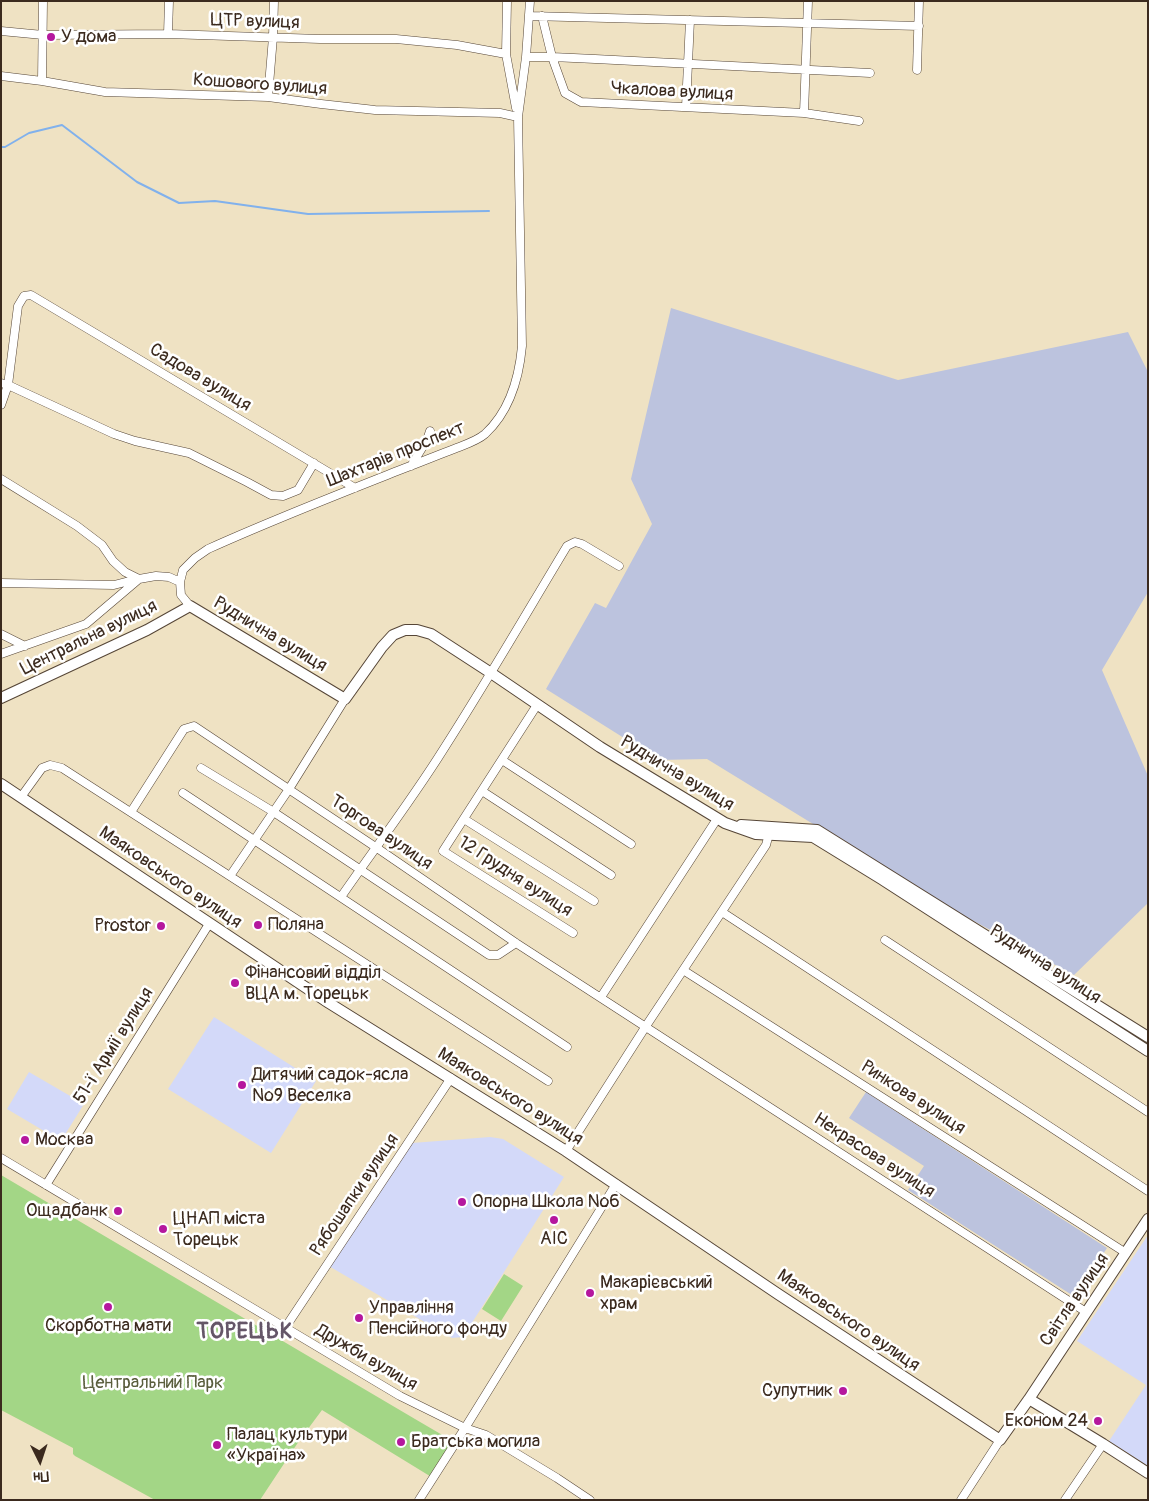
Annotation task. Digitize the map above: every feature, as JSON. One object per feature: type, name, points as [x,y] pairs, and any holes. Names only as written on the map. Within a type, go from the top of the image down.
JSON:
[{"type":"main road","name":"Руднична вулиця","points":[[190,606],[345,699],[382,647],[393,635],[405,630],[417,630],[431,634],[600,747],[721,821],[756,834],[813,838],[891,885],[1148,1051]]},
{"type":"main road","name":"Центральна вулиця","points":[[1,698],[147,630],[190,606]]},
{"type":"main road","name":"Маяковського вулиця","points":[[1,784],[338,1008],[566,1151],[778,1294],[1000,1440]]},
{"type":"main road","points":[[721,821],[817,830],[1148,1037]]},
{"type":"main road","name":"Світла вулиця","points":[[1000,1440],[1148,1219]]},
{"type":"main road","points":[[1029,1399],[1148,1473]]},
{"type":"street","points":[[42,81],[43,1]]},
{"type":"street","points":[[168,34],[169,1]]},
{"type":"street","points":[[268,97],[274,1]]},
{"type":"street","name":"Шахтарів проспект","points":[[507,1],[506,54],[518,117]]},
{"type":"street","name":"Шахтарів проспект","points":[[180,582],[183,570],[208,549],[355,488],[463,446],[483,436],[503,413],[514,388],[522,346],[518,117],[526,58],[530,1]]},
{"type":"street","points":[[804,113],[808,1]]},
{"type":"street","points":[[917,70],[920,1]]},
{"type":"street","points":[[529,16],[919,26]]},
{"type":"street","name":"Чкалова вулиця","points":[[542,16],[552,57],[565,93],[581,102],[804,113],[859,121]]},
{"type":"street","points":[[686,107],[690,20]]},
{"type":"street","name":"ЦТР вулиця","points":[[1,30],[43,35],[168,34],[320,39],[396,39],[457,45],[506,54]]},
{"type":"street","points":[[526,58],[552,57],[870,73]]},
{"type":"street","name":"Кошового вулиця","points":[[1,76],[105,92],[268,97],[375,110],[500,113],[518,117]]},
{"type":"street","name":"Садова вулиця","points":[[4,384],[18,306],[24,296],[30,295],[355,488]]},
{"type":"street","points":[[1,404],[4,384],[114,434],[135,441],[189,453],[271,496],[284,496],[298,490],[314,463]]},
{"type":"street","points":[[411,466],[427,440],[430,431]]},
{"type":"street","points":[[1,479],[77,526],[102,545],[113,561],[125,572],[139,579]]},
{"type":"street","points":[[341,897],[377,848],[442,752],[567,546],[575,542],[582,544],[619,566]]},
{"type":"street","points":[[1,583],[114,585],[156,576],[169,577],[180,582]]},
{"type":"street","points":[[1,654],[86,624],[139,579]]},
{"type":"street","name":"Руднична вулиця","points":[[180,582],[181,595],[190,606]]},
{"type":"street","points":[[1,634],[24,646]]},
{"type":"street","name":"Руднична вулиця","points":[[230,876],[272,811],[289,789],[345,699]]},
{"type":"street","name":"12 Грудня вулиця","points":[[537,704],[444,851],[573,933]]},
{"type":"street","name":"Торгова вулиця","points":[[131,812],[184,729],[194,726],[516,943],[601,997]]},
{"type":"street","points":[[502,760],[631,844]]},
{"type":"street","points":[[21,797],[42,768],[50,765],[62,768],[548,1081]]},
{"type":"street","points":[[201,768],[272,811],[488,955],[498,955],[516,943]]},
{"type":"street","points":[[482,791],[611,875]]},
{"type":"street","points":[[183,793],[567,1047]]},
{"type":"street","name":"12 Грудня вулиця","points":[[464,819],[594,901]]},
{"type":"street","points":[[601,997],[721,821]]},
{"type":"street","points":[[566,1151],[766,845],[769,834]]},
{"type":"street","points":[[722,912],[1148,1191]]},
{"type":"street","name":"51-ї Армії вулиця","points":[[46,1185],[209,924]]},
{"type":"street","points":[[885,940],[1148,1112]]},
{"type":"street","name":"Ринкова вулиця","points":[[683,970],[1126,1252]]},
{"type":"street","name":"Некрасова вулиця","points":[[601,997],[1086,1312]]},
{"type":"street","name":"Рябошапки вулиця","points":[[285,1328],[451,1078]]},
{"type":"street","name":"Дружби вулиця","points":[[1,1158],[400,1396],[465,1428],[486,1435],[590,1500]]},
{"type":"street","points":[[419,1500],[616,1184]]},
{"type":"street","points":[[961,1500],[1000,1440]]},
{"type":"street","points":[[1065,1500],[1103,1444]]},
{"type":"shaded area","points":[[671,308],[898,380],[1128,332],[1148,372],[1148,592],[1102,670],[1148,776],[1148,903],[1074,975],[955,911],[707,759],[659,760],[546,689],[595,603],[606,608],[652,524],[631,479]]},
{"type":"shaded area","name":"Дитячий садок-ясла №9 Веселка","points":[[214,1017],[316,1081],[271,1153],[168,1089]]},
{"type":"shaded area","points":[[29,1072],[84,1104],[61,1141],[7,1109]]},
{"type":"shaded area","points":[[866,1092],[1107,1248],[1075,1297],[908,1190],[924,1166],[849,1118]]},
{"type":"shaded area","points":[[490,1137],[503,1139],[564,1177],[463,1337],[452,1338],[327,1265],[412,1143]]},
{"type":"shaded area","points":[[1148,1235],[1148,1466],[1109,1441],[1146,1385],[1077,1341]]},
{"type":"green space","name":"Центральний Парк","points":[[1,1175],[456,1443],[433,1478],[322,1410],[260,1500],[155,1500],[75,1456],[73,1448],[1,1410]]},
{"type":"green space","points":[[504,1274],[523,1286],[501,1321],[482,1309]]},
{"type":"waterway","points":[[1,147],[5,147],[29,133],[62,125],[137,182],[179,203],[215,201],[308,214],[489,211]]},
{"type":"place","name":"У дома","points":[[51,37]]},
{"type":"place","name":"Поляна","points":[[258,925]]},
{"type":"place","name":"Prostor","points":[[161,926]]},
{"type":"place","name":"Фінансовий відділ ВЦА м. Торецьк","points":[[235,983]]},
{"type":"place","name":"Дитячий садок-ясла №9 Веселка","points":[[242,1085]]},
{"type":"place","name":"Москва","points":[[25,1140]]},
{"type":"place","name":"Опорна Школа №6","points":[[462,1202]]},
{"type":"place","name":"Ощадбанк","points":[[118,1211]]},
{"type":"place","name":"АІС","points":[[554,1220]]},
{"type":"place","name":"ЦНАП міста Торецьк","points":[[163,1229]]},
{"type":"place","name":"Макарієвський храм","points":[[590,1293]]},
{"type":"place","name":"Скорботна мати","points":[[108,1307]]},
{"type":"place","name":"Управління Пенсійного фонду","points":[[359,1318]]},
{"type":"place","name":"Супутник","points":[[843,1391]]},
{"type":"place","name":"Економ 24","points":[[1098,1421]]},
{"type":"place","name":"Братська мoгила","points":[[401,1442]]},
{"type":"place","name":"Палац культури «Україна»","points":[[217,1445]]},
{"type":"district","name":"ТОРЕЦЬК","points":[[245,1332]]}]
